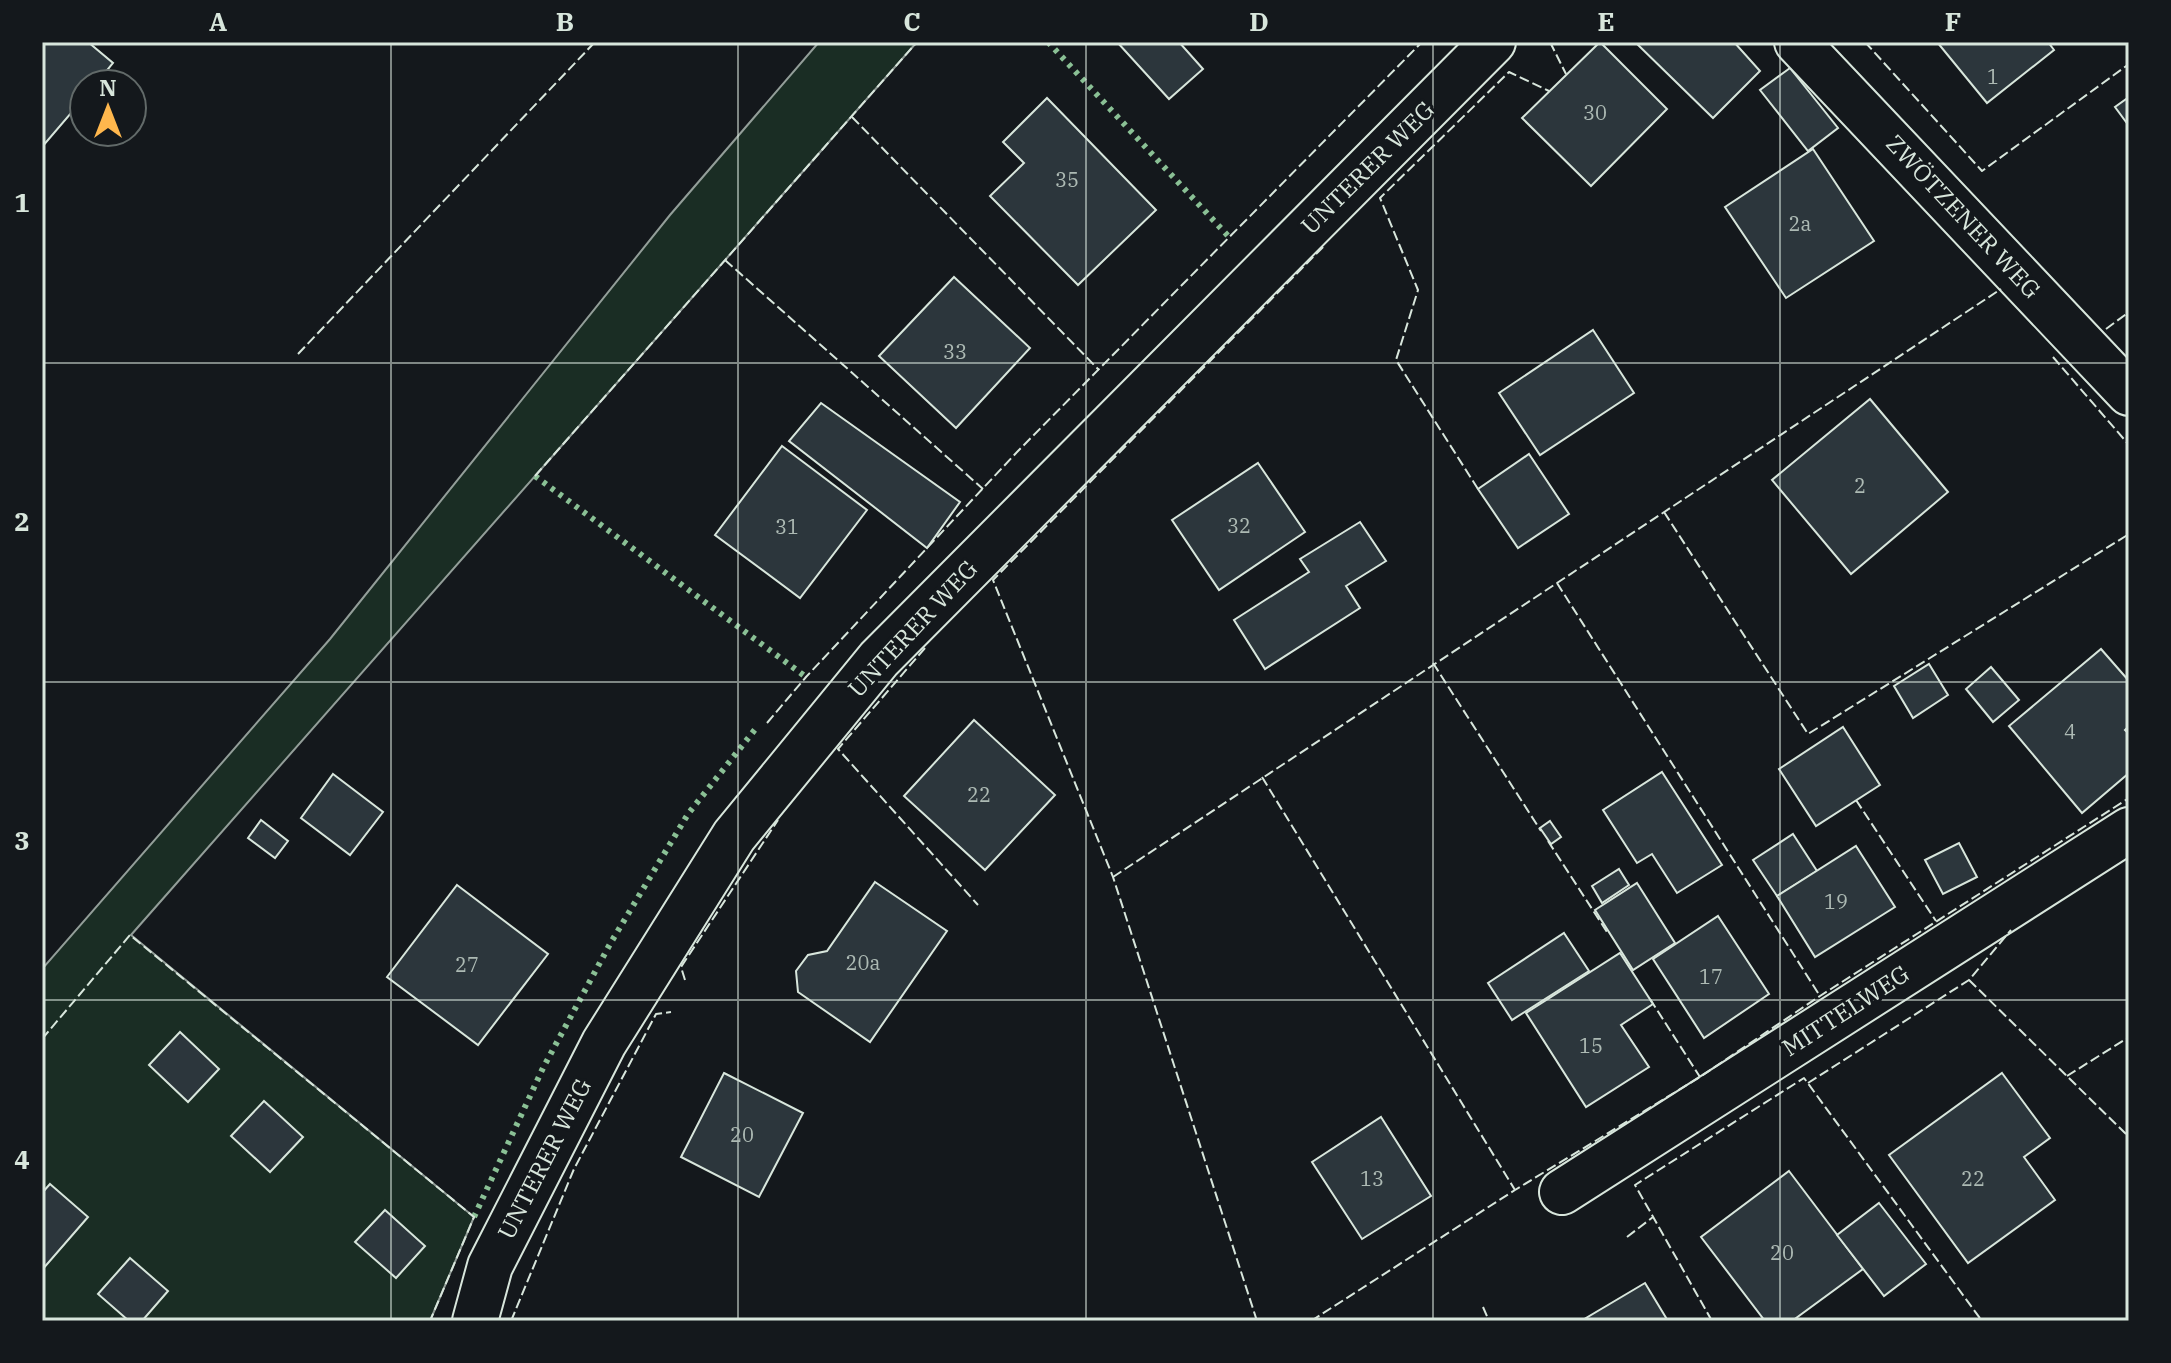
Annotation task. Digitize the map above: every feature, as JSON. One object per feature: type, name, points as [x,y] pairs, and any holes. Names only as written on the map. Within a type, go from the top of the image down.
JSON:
[{"type":"street","name":"UNTERER WEG","points":[[475,1321],[490,1266],[604,1043],[734,836],[879,659],[1493,42]]},
{"type":"street","name":"ZWÖTZENER WEG","points":[[1797,42],[2129,393]]},
{"type":"street","name":"MITTELWEG","points":[[1562,1192],[2129,830]]},
{"type":"green space","points":[[819,42],[917,42],[131,935],[474,1217],[430,1321],[42,1321],[42,969],[330,639],[670,215]]},
{"type":"building","points":[[42,42],[88,42],[113,63],[109,68],[68,68],[68,117],[42,147]]},
{"type":"building","points":[[1117,42],[1179,42],[1203,69],[1169,99]]},
{"type":"building","points":[[1600,42],[1667,109],[1591,186],[1522,118]]},
{"type":"building","points":[[1635,42],[1734,42],[1760,71],[1713,118]]},
{"type":"building","points":[[1937,42],[2048,42],[2054,50],[1987,103]]},
{"type":"building","points":[[1790,68],[1838,128],[1808,151],[1760,90]]},
{"type":"building","points":[[2129,97],[2129,126],[2115,107]]},
{"type":"building","points":[[1047,98],[1156,210],[1078,285],[990,196],[1024,163],[1003,142]]},
{"type":"building","points":[[1813,149],[1874,241],[1786,298],[1725,207]]},
{"type":"building","points":[[954,277],[1030,348],[956,428],[879,356]]},
{"type":"building","points":[[1593,330],[1634,393],[1540,455],[1499,393]]},
{"type":"building","points":[[1870,399],[1948,492],[1851,574],[1772,480]]},
{"type":"building","points":[[821,403],[960,502],[927,548],[789,441]]},
{"type":"building","points":[[782,446],[867,510],[800,598],[715,535]]},
{"type":"building","points":[[1529,454],[1569,514],[1518,548],[1478,489]]},
{"type":"building","points":[[1258,463],[1305,532],[1219,590],[1172,520]]},
{"type":"building","points":[[1360,522],[1386,561],[1346,586],[1360,608],[1265,669],[1234,620],[1309,572],[1300,559]]},
{"type":"building","points":[[2101,649],[2129,681],[2129,726],[2125,730],[2129,734],[2129,773],[2082,813],[2009,726]]},
{"type":"building","points":[[1929,664],[1948,695],[1913,718],[1894,686]]},
{"type":"building","points":[[1991,667],[2019,700],[1993,722],[1966,689]]},
{"type":"building","points":[[974,720],[1055,795],[985,870],[904,796]]},
{"type":"building","points":[[1843,727],[1880,785],[1816,826],[1779,769]]},
{"type":"building","points":[[1662,772],[1722,865],[1677,893],[1652,854],[1637,863],[1603,810]]},
{"type":"building","points":[[333,774],[383,812],[350,855],[301,818]]},
{"type":"building","points":[[261,820],[288,841],[275,858],[248,838]]},
{"type":"building","points":[[1550,821],[1561,837],[1551,844],[1540,828]]},
{"type":"building","points":[[1793,834],[1817,871],[1777,896],[1753,860]]},
{"type":"building","points":[[1959,843],[1977,877],[1943,894],[1925,860]]},
{"type":"building","points":[[1856,846],[1895,907],[1815,957],[1777,896]]},
{"type":"building","points":[[1619,869],[1629,885],[1602,903],[1592,886]]},
{"type":"building","points":[[875,882],[947,931],[870,1042],[798,992],[796,971],[808,955],[827,951]]},
{"type":"building","points":[[1637,883],[1675,943],[1633,970],[1595,910]]},
{"type":"building","points":[[457,885],[548,954],[478,1045],[387,977]]},
{"type":"building","points":[[1718,916],[1769,994],[1704,1038],[1653,959]]},
{"type":"building","points":[[1564,933],[1589,971],[1512,1020],[1488,983]]},
{"type":"building","points":[[1620,953],[1653,1004],[1621,1025],[1649,1067],[1586,1107],[1526,1013]]},
{"type":"building","points":[[180,1032],[219,1069],[188,1102],[149,1065]]},
{"type":"building","points":[[724,1073],[803,1113],[759,1197],[681,1157]]},
{"type":"building","points":[[2002,1073],[2050,1138],[2024,1157],[2055,1200],[1968,1263],[1889,1155]]},
{"type":"building","points":[[264,1101],[303,1137],[270,1172],[231,1136]]},
{"type":"building","points":[[1381,1117],[1431,1196],[1362,1239],[1312,1162]]},
{"type":"building","points":[[1789,1171],[1863,1269],[1792,1321],[1765,1321],[1701,1237]]},
{"type":"building","points":[[50,1184],[88,1217],[42,1270],[42,1193]]},
{"type":"building","points":[[1879,1203],[1926,1264],[1884,1296],[1837,1235]]},
{"type":"building","points":[[385,1210],[425,1246],[396,1278],[355,1242]]},
{"type":"building","points":[[130,1258],[168,1291],[142,1321],[129,1321],[98,1294]]},
{"type":"building","points":[[1645,1283],[1668,1321],[1581,1321]]},
{"type":"hedge","points":[[1048,42],[1229,237]]},
{"type":"hedge","points":[[535,476],[806,677]]},
{"type":"hedge","points":[[474,1217],[543,1068],[610,944],[688,814],[757,727]]},
{"type":"fence","points":[[298,354],[595,42]]},
{"type":"fence","points":[[535,476],[917,42]]},
{"type":"fence","points":[[767,723],[806,677],[1018,451],[1422,42]]},
{"type":"fence","points":[[1550,42],[1566,74]]},
{"type":"fence","points":[[1865,42],[1982,171],[2129,64]]},
{"type":"fence","points":[[1478,489],[1396,360],[1418,290],[1380,198],[1509,72],[1549,91]]},
{"type":"fence","points":[[852,117],[1099,370]]},
{"type":"fence","points":[[1257,1321],[1113,877],[993,580],[1325,245]]},
{"type":"fence","points":[[725,260],[983,489]]},
{"type":"fence","points":[[1113,877],[2001,289]]},
{"type":"fence","points":[[2106,329],[2129,312]]},
{"type":"fence","points":[[2053,357],[2129,445]]},
{"type":"fence","points":[[1664,512],[1808,734],[2129,534]]},
{"type":"fence","points":[[1557,583],[1820,996]]},
{"type":"fence","points":[[925,648],[838,749],[978,905]]},
{"type":"fence","points":[[1433,663],[1541,831]]},
{"type":"fence","points":[[1262,777],[1515,1190]]},
{"type":"fence","points":[[1311,1321],[1515,1190],[1700,1077],[1820,996],[2129,798]]},
{"type":"fence","points":[[1856,800],[1936,921]]},
{"type":"fence","points":[[685,980],[681,967],[778,820]]},
{"type":"fence","points":[[1548,841],[1609,935]]},
{"type":"fence","points":[[1808,1083],[1969,980],[2011,930]]},
{"type":"fence","points":[[42,1039],[130,935],[474,1217],[430,1321]]},
{"type":"fence","points":[[1969,980],[2129,1137]]},
{"type":"fence","points":[[1650,999],[1700,1077]]},
{"type":"fence","points":[[511,1321],[574,1169],[656,1014],[671,1012]]},
{"type":"fence","points":[[2067,1076],[2129,1037]]},
{"type":"fence","points":[[1712,1321],[1635,1185],[1804,1078],[1982,1321]]},
{"type":"fence","points":[[1627,1237],[1653,1217]]},
{"type":"fence","points":[[1483,1307],[1489,1321]]}]
